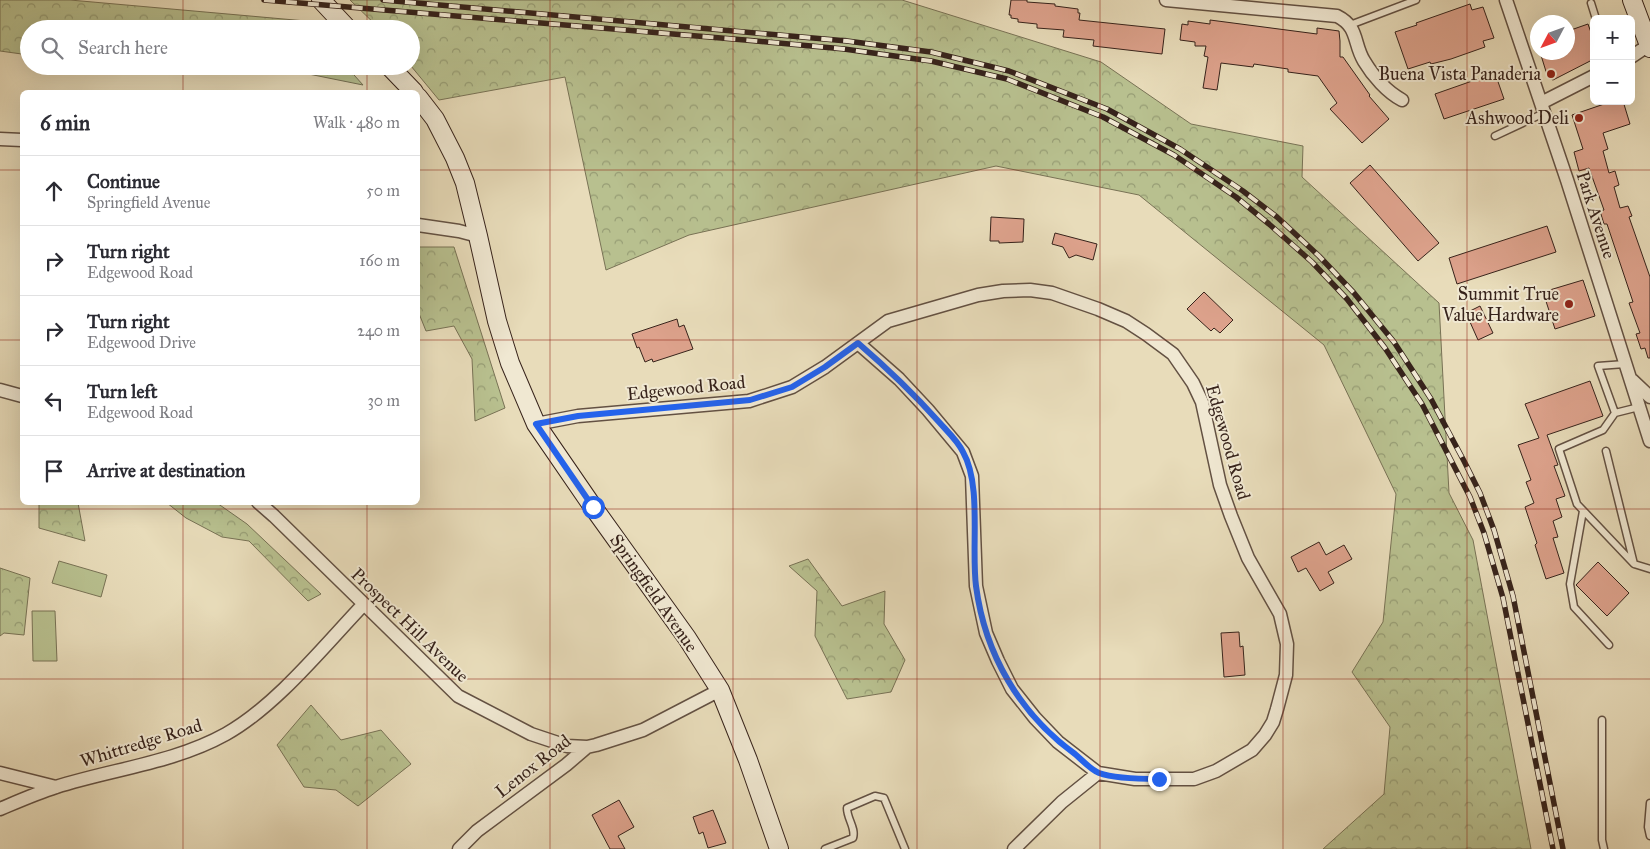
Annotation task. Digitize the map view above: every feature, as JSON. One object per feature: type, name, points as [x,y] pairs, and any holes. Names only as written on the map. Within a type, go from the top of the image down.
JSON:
[{"type":"main road","points":[[321,0],[340,20]]},
{"type":"main road","points":[[1632,0],[1650,46]]},
{"type":"main road","points":[[398,75],[412,90]]},
{"type":"main road","name":"Springfield Avenue","points":[[420,99],[435,118],[465,183],[502,337],[510,362],[536,424],[687,638],[720,690],[748,760],[779,849]]},
{"type":"street","points":[[1166,0],[1297,6],[1337,16],[1350,25],[1364,61],[1387,90],[1402,100]]},
{"type":"street","name":"Park Avenue","points":[[1506,0],[1650,441]]},
{"type":"street","points":[[1635,55],[1650,46]]},
{"type":"street","points":[[1542,108],[1590,78]]},
{"type":"street","points":[[0,139],[20,140]]},
{"type":"street","points":[[420,225],[460,231],[478,236]]},
{"type":"street","name":"Edgewood Road","points":[[536,424],[578,416],[750,400],[792,387],[825,367],[888,321],[978,295],[1030,290],[1060,296],[1126,321],[1172,354],[1193,383],[1202,402],[1220,485],[1248,558],[1280,614],[1287,644],[1287,661],[1286,675],[1273,722],[1252,750],[1216,771],[1194,779],[1135,778],[1098,772]]},
{"type":"street","points":[[858,343],[904,385],[939,422],[963,452],[972,476],[976,586],[986,633],[1012,689],[1035,718],[1058,742],[1098,772],[1062,802],[1014,849]]},
{"type":"street","points":[[1630,378],[1650,397]]},
{"type":"street","points":[[0,390],[20,395]]},
{"type":"street","name":"Prospect Hill Avenue","points":[[261,505],[458,696],[490,714],[551,742],[567,746],[587,747]]},
{"type":"street","name":"Whittredge Road","points":[[0,809],[56,787],[166,758],[226,734],[279,693],[363,605]]},
{"type":"street","name":"Lenox Road","points":[[459,849],[477,831],[566,765],[587,747],[643,730],[720,690]]},
{"type":"street","points":[[0,773],[56,787]]},
{"type":"lane","points":[[1350,25],[1416,0]]},
{"type":"lane","points":[[1591,3],[1595,15]]},
{"type":"lane","points":[[1496,136],[1542,108]]},
{"type":"lane","points":[[1614,413],[1598,366],[1625,364]]},
{"type":"lane","points":[[1639,407],[1614,413],[1602,430],[1560,449],[1577,504],[1634,564],[1650,569]]},
{"type":"lane","points":[[1606,451],[1634,564]]},
{"type":"lane","points":[[1583,512],[1570,584],[1574,607],[1609,645]]},
{"type":"lane","points":[[1602,720],[1602,840],[1604,849]]},
{"type":"lane","points":[[825,849],[853,838],[855,833],[847,815],[847,808],[875,796],[884,798],[905,849]]},
{"type":"lane","points":[[1650,803],[1648,827],[1650,836]]},
{"type":"green space","points":[[0,0],[70,0],[295,20],[20,20],[20,54],[0,51]]},
{"type":"green space","points":[[350,0],[902,0],[1101,62],[1191,124],[1303,146],[1302,177],[1439,303],[1449,493],[1473,540],[1531,849],[1323,849],[1384,794],[1390,727],[1352,672],[1383,622],[1396,494],[1324,345],[1139,195],[996,166],[689,235],[606,270],[565,77],[439,100],[418,75],[420,75],[420,20],[371,20]]},
{"type":"green space","points":[[314,75],[354,75],[363,85]]},
{"type":"green space","points":[[420,247],[454,247],[505,408],[475,421],[472,359],[454,326],[426,331],[420,316]]},
{"type":"green space","points":[[39,505],[78,505],[85,541],[39,528]]},
{"type":"green space","points":[[170,505],[220,505],[247,524],[321,594],[308,601],[249,541],[222,537],[186,518]]},
{"type":"green space","points":[[808,559],[842,606],[885,591],[884,624],[905,660],[891,692],[847,699],[815,636],[817,591],[789,566]]},
{"type":"green space","points":[[59,561],[107,575],[101,597],[52,583]]},
{"type":"green space","points":[[0,568],[30,578],[24,635],[4,633],[0,636]]},
{"type":"green space","points":[[32,611],[55,611],[57,661],[33,661]]},
{"type":"green space","points":[[311,705],[341,740],[381,730],[411,764],[358,806],[336,790],[304,787],[277,745]]},
{"type":"building","points":[[1011,0],[1027,0],[1027,2],[1055,4],[1055,6],[1078,9],[1078,13],[1080,13],[1079,20],[1165,29],[1162,54],[1093,46],[1094,40],[1063,37],[1064,30],[1037,28],[1037,24],[1018,22],[1018,19],[1011,18],[1011,15],[1009,15]]},
{"type":"building","points":[[1470,4],[1472,10],[1483,7],[1494,38],[1483,41],[1485,47],[1451,59],[1431,64],[1430,62],[1408,69],[1395,32]]},
{"type":"building","points":[[1210,20],[1317,34],[1317,28],[1339,31],[1340,57],[1343,57],[1369,96],[1389,119],[1362,143],[1330,109],[1337,103],[1318,76],[1288,72],[1288,69],[1254,64],[1253,67],[1221,63],[1217,90],[1203,88],[1208,57],[1204,56],[1206,46],[1195,46],[1195,42],[1180,40],[1182,24],[1188,25],[1188,21],[1210,24]]},
{"type":"building","points":[[1588,24],[1590,30],[1590,61],[1553,80],[1548,78],[1542,60],[1575,60],[1575,29]]},
{"type":"building","points":[[1495,73],[1504,99],[1444,119],[1435,94]]},
{"type":"building","points":[[1601,105],[1624,105],[1630,124],[1603,133],[1608,149],[1603,151],[1609,173],[1615,171],[1619,185],[1614,187],[1620,208],[1628,206],[1632,216],[1629,217],[1650,277],[1650,358],[1648,358],[1645,348],[1641,349],[1636,334],[1640,333],[1629,303],[1633,302],[1607,224],[1604,224],[1600,211],[1604,210],[1589,168],[1579,171],[1574,152],[1583,149],[1572,115]]},
{"type":"building","points":[[1370,165],[1439,243],[1418,261],[1350,183]]},
{"type":"building","points":[[991,217],[1024,219],[1023,242],[999,243],[999,241],[990,241]]},
{"type":"building","points":[[1547,226],[1556,252],[1457,284],[1449,258]]},
{"type":"building","points":[[1055,233],[1097,244],[1093,260],[1076,255],[1069,258],[1063,247],[1052,244]]},
{"type":"building","name":"Summit True Value Hardware","points":[[1583,280],[1595,316],[1555,329],[1543,292]]},
{"type":"building","points":[[1204,292],[1233,320],[1220,333],[1214,328],[1211,331],[1187,309]]},
{"type":"building","points":[[1480,306],[1493,333],[1478,340],[1466,313]]},
{"type":"building","points":[[677,319],[679,327],[684,325],[693,349],[653,362],[652,359],[645,362],[632,334]]},
{"type":"building","points":[[1590,381],[1603,416],[1547,435],[1558,465],[1554,466],[1565,496],[1556,499],[1562,517],[1553,521],[1558,537],[1553,538],[1564,573],[1546,579],[1525,507],[1534,503],[1526,482],[1531,480],[1518,445],[1539,438],[1525,404]]},
{"type":"building","points":[[1319,542],[1326,555],[1344,545],[1352,559],[1328,572],[1334,583],[1320,591],[1306,568],[1298,572],[1291,557]]},
{"type":"building","points":[[1598,562],[1629,593],[1607,616],[1576,585]]},
{"type":"building","points":[[1239,632],[1240,647],[1243,646],[1245,675],[1224,677],[1221,633]]},
{"type":"building","points":[[619,800],[634,827],[618,836],[625,849],[610,849],[592,815]]},
{"type":"building","points":[[713,810],[726,843],[708,848],[703,832],[699,834],[693,817]]},
{"type":"railway","points":[[264,0],[844,49],[931,61],[1007,79],[1103,117],[1174,155],[1236,197],[1312,262],[1347,299],[1385,348],[1422,404],[1470,497],[1484,533],[1503,598],[1553,849]]},
{"type":"railway","points":[[383,0],[847,41],[931,52],[1009,71],[1107,109],[1180,149],[1243,191],[1277,217],[1319,256],[1354,293],[1394,342],[1431,399],[1480,493],[1494,530],[1513,596],[1563,849]]},
{"type":"place","name":"Buena Vista Panaderia","points":[[1551,74]]},
{"type":"place","name":"Ashwood Deli","points":[[1579,118]]},
{"type":"place","name":"Summit True Value Hardware","points":[[1569,304]]},
{"type":"route","points":[[593,507],[536,424],[578,416],[750,400],[792,387],[825,367],[858,343],[898,379],[928,410],[963,452],[972,476],[976,586],[986,633],[1012,689],[1035,718],[1058,742],[1098,772],[1135,778],[1159,779]]}]
